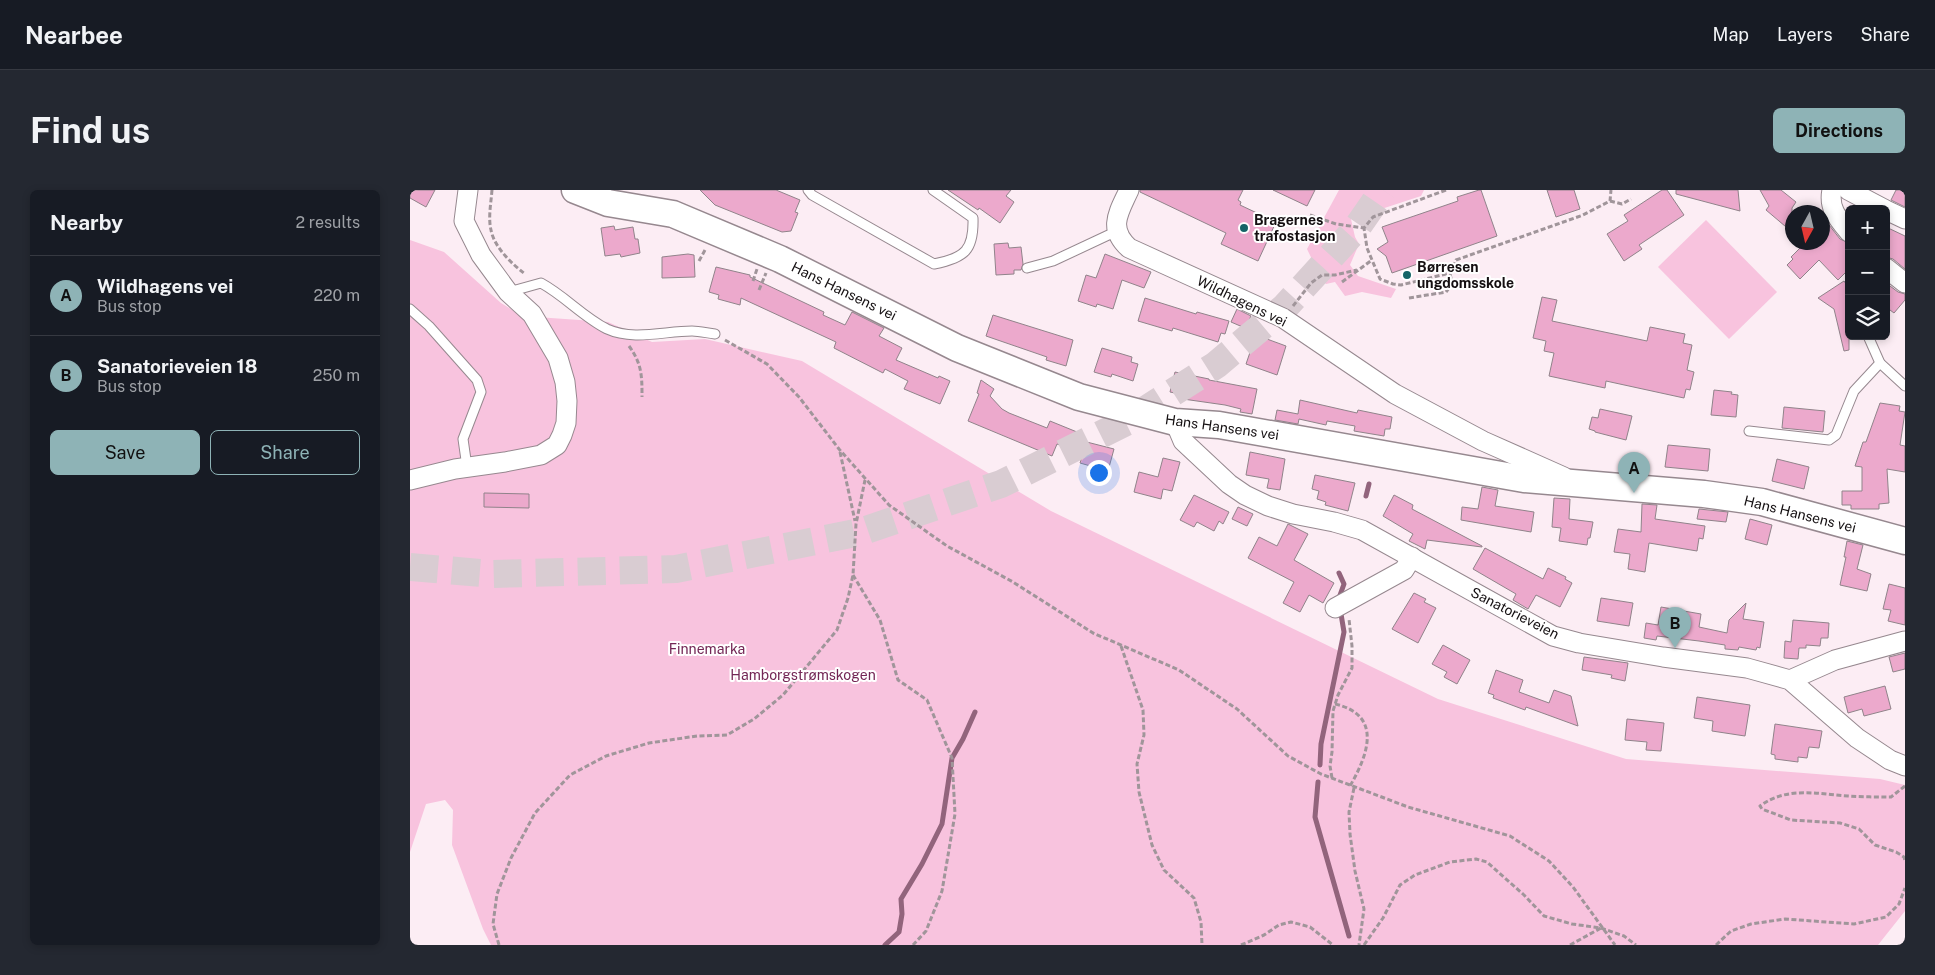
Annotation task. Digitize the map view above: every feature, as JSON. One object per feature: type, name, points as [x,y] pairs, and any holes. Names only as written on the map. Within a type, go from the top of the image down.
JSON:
[{"type":"main road","name":"Hans Hansens vei","points":[[575,190],[608,202],[672,214],[780,259],[957,348],[1079,397],[1175,422],[1219,425],[1524,479],[1704,494],[1762,502],[1905,541]]},
{"type":"street","points":[[410,480],[467,467],[541,455],[556,445],[566,423],[568,401],[558,358],[532,314],[508,292],[481,255],[464,220],[468,190]]},
{"type":"street","points":[[1117,231],[1116,220],[1129,190]]},
{"type":"street","points":[[1832,190],[1830,196],[1834,214],[1845,227]]},
{"type":"street","points":[[1848,190],[1878,202],[1905,219]]},
{"type":"street","name":"Wildhagens vei","points":[[1117,231],[1121,241],[1129,248],[1283,318],[1395,394],[1483,442],[1580,484]]},
{"type":"street","points":[[1890,271],[1905,283]]},
{"type":"street","name":"Sanatorieveien","points":[[1175,422],[1183,440],[1229,484],[1245,495],[1268,506],[1292,514],[1334,522],[1362,530],[1553,636],[1579,643],[1644,654],[1747,668],[1790,680],[1857,738],[1890,760],[1905,766]]},
{"type":"street","points":[[1338,606],[1404,570],[1412,557]]},
{"type":"street","points":[[1790,680],[1835,660],[1905,641]]},
{"type":"lane","points":[[808,190],[812,196],[934,264],[950,261],[966,252],[974,238],[973,218],[933,190]]},
{"type":"lane","points":[[1027,268],[1053,261],[1117,231]]},
{"type":"lane","points":[[508,292],[541,283],[556,291],[582,313],[608,329],[620,333],[694,331],[715,334]]},
{"type":"lane","points":[[410,309],[429,326],[477,380],[481,392],[463,439],[467,467]]},
{"type":"lane","points":[[1870,340],[1880,363],[1905,386]]},
{"type":"lane","points":[[1749,430],[1829,440],[1836,435],[1854,390],[1880,363]]},
{"type":"path","points":[[492,190],[491,231],[497,244],[512,263],[524,274],[541,283]]},
{"type":"path","points":[[1446,190],[1373,217],[1364,228],[1366,248],[1380,279],[1401,285],[1450,273]]},
{"type":"path","points":[[1610,201],[1611,190]]},
{"type":"path","points":[[1409,298],[1446,292],[1452,284],[1450,273],[1456,260],[1583,215],[1610,201],[1622,204],[1632,199]]},
{"type":"path","points":[[1310,215],[1336,224],[1364,228]]},
{"type":"path","points":[[1342,282],[1372,260]]},
{"type":"path","points":[[1283,318],[1311,283],[1322,275],[1335,276],[1357,270]]},
{"type":"path","points":[[620,333],[638,358],[642,372],[642,397]]},
{"type":"path","points":[[715,334],[767,364],[799,397],[839,449],[889,505],[947,546],[1013,582],[1092,633],[1179,670],[1237,709],[1288,756],[1332,779],[1408,807],[1510,836],[1548,861],[1572,887],[1615,945]]},
{"type":"path","points":[[839,449],[856,524]]},
{"type":"path","points":[[499,945],[493,924],[497,894],[511,858],[535,813],[570,774],[615,753],[649,743],[697,736],[727,735],[754,719],[783,695],[837,630],[848,598],[853,575],[856,524],[865,479]]},
{"type":"path","points":[[853,575],[880,620],[898,680],[927,700],[952,758],[955,814],[942,891],[926,931],[913,945]]},
{"type":"path","points":[[1332,779],[1330,766],[1335,704],[1352,668],[1352,646],[1348,615],[1338,606]]},
{"type":"path","points":[[1121,646],[1143,710],[1144,735],[1137,764],[1139,792],[1152,845],[1164,870],[1194,898],[1201,922],[1202,945]]},
{"type":"path","points":[[1335,704],[1353,711],[1365,720],[1368,734],[1367,746],[1352,787],[1349,812],[1355,871],[1364,909],[1359,945]]},
{"type":"path","points":[[1905,786],[1891,798],[1847,796],[1808,791],[1780,795],[1760,806],[1762,809],[1791,820],[1840,823],[1859,829],[1875,845],[1896,852],[1904,857],[1905,861]]},
{"type":"path","points":[[1364,945],[1383,918],[1400,885],[1415,875],[1450,862],[1476,859],[1487,862],[1544,916],[1572,924],[1601,928],[1624,936],[1636,945]]},
{"type":"path","points":[[1716,945],[1731,931],[1751,924],[1784,919],[1854,924],[1886,917],[1899,904],[1905,888]]},
{"type":"path","points":[[1241,945],[1264,935],[1279,925],[1291,922],[1310,927],[1332,945]]},
{"type":"path","points":[[1570,945],[1601,928]]},
{"type":"green space","points":[[1339,190],[1424,190],[1421,196],[1351,219],[1355,237],[1359,244],[1350,265],[1358,276],[1396,289],[1391,298],[1362,292],[1345,296],[1335,282],[1326,284],[1322,280],[1307,249]]},
{"type":"green space","points":[[1706,220],[1777,292],[1729,339],[1658,267]]},
{"type":"green space","name":"Finnemarka","points":[[410,240],[444,252],[501,303],[522,316],[608,322],[652,342],[705,339],[802,361],[1051,511],[1438,699],[1626,759],[1880,779],[1905,785],[1905,911],[1878,945],[491,945],[483,929],[452,845],[453,810],[445,800],[426,804],[410,852]]},
{"type":"building","points":[[410,190],[435,190],[426,207],[410,198]]},
{"type":"building","points":[[700,190],[776,190],[800,200],[795,212],[798,213],[791,231],[782,232],[715,205]]},
{"type":"building","points":[[948,190],[1011,190],[1006,196],[1014,202],[1000,223]]},
{"type":"building","name":"Bragernes trafostasjon","points":[[1140,190],[1243,190],[1238,200],[1241,202],[1240,205],[1276,222],[1258,261],[1221,244],[1226,233],[1140,192]]},
{"type":"building","points":[[1273,190],[1315,190],[1307,206]]},
{"type":"building","points":[[1481,190],[1497,236],[1392,273],[1386,256],[1377,249],[1388,242],[1382,227],[1458,201],[1457,197]]},
{"type":"building","points":[[1547,190],[1574,190],[1580,209],[1556,217]]},
{"type":"building","points":[[1662,190],[1667,190],[1684,215],[1639,245],[1642,249],[1624,261],[1607,234],[1628,221],[1624,215]]},
{"type":"building","points":[[1676,190],[1738,190],[1740,211],[1676,194]]},
{"type":"building","points":[[1760,190],[1781,190],[1796,202],[1794,205],[1785,205],[1785,226],[1766,210],[1769,206]]},
{"type":"building","points":[[1896,190],[1905,190],[1905,207],[1891,200]]},
{"type":"building","points":[[614,226],[615,230],[633,227],[635,239],[638,239],[640,253],[621,257],[620,254],[605,256],[601,228]]},
{"type":"building","points":[[1830,226],[1840,239],[1845,241],[1845,273],[1838,280],[1819,260],[1800,279],[1787,265],[1793,259],[1791,257],[1798,250],[1830,250]]},
{"type":"building","points":[[1890,229],[1905,236],[1905,269],[1890,258]]},
{"type":"building","points":[[1008,243],[1009,248],[1021,247],[1023,264],[1021,270],[1014,270],[1014,274],[996,275],[994,244]]},
{"type":"building","points":[[1105,254],[1151,272],[1144,288],[1122,280],[1113,309],[1097,304],[1096,307],[1078,301],[1086,275],[1096,278]]},
{"type":"building","points":[[694,255],[695,277],[662,278],[662,257]]},
{"type":"building","points":[[716,267],[750,275],[750,277],[824,312],[823,315],[845,325],[852,312],[884,328],[879,336],[902,348],[896,360],[938,378],[939,376],[950,381],[940,404],[904,389],[908,381],[885,369],[883,373],[834,348],[836,342],[741,298],[740,305],[718,299],[719,295],[709,292]]},
{"type":"building","points":[[1844,281],[1845,282],[1845,340],[1849,340],[1849,350],[1844,351],[1834,309],[1818,298]]},
{"type":"building","points":[[1890,286],[1898,292],[1905,294],[1905,300],[1894,313],[1890,310]]},
{"type":"building","points":[[1542,297],[1557,300],[1552,321],[1647,341],[1650,327],[1685,334],[1683,343],[1692,345],[1687,370],[1694,372],[1690,390],[1686,389],[1684,398],[1606,381],[1605,388],[1549,376],[1554,353],[1544,351],[1546,341],[1533,338]]},
{"type":"building","points":[[1145,298],[1196,314],[1197,312],[1229,321],[1225,334],[1221,333],[1218,342],[1173,328],[1172,331],[1138,321]]},
{"type":"building","points":[[1237,309],[1251,316],[1245,328],[1231,322]]},
{"type":"building","points":[[993,315],[1073,340],[1066,366],[1046,360],[1047,357],[986,336]]},
{"type":"building","points":[[1256,335],[1286,346],[1277,375],[1246,364]]},
{"type":"building","points":[[1102,348],[1132,357],[1131,362],[1138,364],[1133,381],[1112,374],[1111,377],[1094,372]]},
{"type":"building","points":[[1175,372],[1257,389],[1252,414],[1240,412],[1241,409],[1225,405],[1183,399],[1184,395],[1170,392]]},
{"type":"building","points":[[981,380],[994,389],[990,396],[1002,409],[1009,413],[1047,428],[1050,421],[1077,432],[1075,439],[1114,449],[1108,471],[1080,463],[1083,454],[1057,444],[1052,456],[968,421],[979,394],[977,393]]},
{"type":"building","points":[[1714,390],[1732,392],[1731,394],[1738,395],[1736,417],[1711,415]]},
{"type":"building","points":[[1300,400],[1357,413],[1358,410],[1392,417],[1390,429],[1385,429],[1384,436],[1354,431],[1355,426],[1327,421],[1326,425],[1299,419],[1298,424],[1275,420],[1277,410],[1298,414]]},
{"type":"building","points":[[1880,403],[1900,406],[1899,411],[1905,412],[1900,445],[1905,446],[1905,472],[1887,469],[1889,503],[1879,504],[1879,509],[1851,509],[1851,505],[1842,505],[1842,491],[1862,491],[1862,467],[1855,466]]},
{"type":"building","points":[[1784,407],[1825,411],[1823,432],[1782,428]]},
{"type":"building","points":[[1600,409],[1632,416],[1626,440],[1589,429],[1592,417],[1598,418]]},
{"type":"building","points":[[1668,445],[1710,449],[1708,471],[1665,467]]},
{"type":"building","points":[[1250,452],[1285,459],[1280,490],[1267,488],[1269,479],[1246,475]]},
{"type":"building","points":[[1163,458],[1180,462],[1172,491],[1163,489],[1161,499],[1134,492],[1139,472],[1158,477]]},
{"type":"building","points":[[1777,459],[1809,467],[1804,489],[1772,481]]},
{"type":"building","points":[[1315,475],[1355,483],[1348,511],[1325,505],[1326,502],[1317,499],[1319,491],[1312,489]]},
{"type":"building","points":[[1482,487],[1498,490],[1495,506],[1534,512],[1531,532],[1461,520],[1462,507],[1478,509]]},
{"type":"building","points":[[484,493],[529,494],[529,508],[484,507]]},
{"type":"building","points":[[1194,495],[1229,512],[1223,524],[1219,521],[1214,531],[1197,522],[1194,527],[1180,520]]},
{"type":"building","points":[[1394,495],[1413,505],[1412,509],[1482,547],[1427,540],[1425,549],[1409,541],[1413,534],[1383,516]]},
{"type":"building","points":[[1554,498],[1570,499],[1569,519],[1593,522],[1587,545],[1559,541],[1561,528],[1552,527]]},
{"type":"building","points":[[1642,504],[1657,505],[1655,519],[1705,526],[1703,539],[1699,538],[1697,551],[1649,543],[1645,572],[1628,569],[1630,554],[1614,552],[1618,529],[1641,532]]},
{"type":"building","points":[[1238,507],[1253,514],[1247,526],[1232,519]]},
{"type":"building","points":[[1699,509],[1728,512],[1726,522],[1697,519]]},
{"type":"building","points":[[1750,519],[1772,525],[1767,545],[1745,539]]},
{"type":"building","points":[[1288,524],[1308,534],[1294,560],[1334,583],[1323,603],[1309,595],[1300,612],[1283,603],[1294,582],[1248,558],[1259,537],[1277,546]]},
{"type":"building","points":[[1847,541],[1863,545],[1857,569],[1871,574],[1867,591],[1840,585],[1846,557],[1844,557]]},
{"type":"building","points":[[1485,548],[1543,579],[1548,568],[1566,577],[1565,579],[1572,583],[1560,607],[1536,595],[1528,609],[1513,600],[1516,594],[1473,569]]},
{"type":"building","points":[[1889,584],[1905,588],[1905,625],[1888,621],[1891,610],[1883,609]]},
{"type":"building","points":[[1414,593],[1426,599],[1424,602],[1436,608],[1418,643],[1392,629]]},
{"type":"building","points":[[1601,598],[1633,603],[1629,626],[1597,621]]},
{"type":"building","points":[[1746,603],[1743,619],[1764,622],[1760,648],[1757,647],[1756,650],[1739,647],[1738,650],[1725,649],[1725,645],[1657,636],[1656,640],[1644,638],[1646,623],[1658,625],[1661,607],[1701,614],[1699,627],[1727,633],[1729,620]]},
{"type":"building","points":[[1793,620],[1829,623],[1828,638],[1821,638],[1820,646],[1806,645],[1806,648],[1799,648],[1798,659],[1784,658],[1785,641],[1791,642]]},
{"type":"building","points":[[1443,645],[1470,660],[1457,684],[1444,677],[1447,672],[1432,664]]},
{"type":"building","points":[[1905,653],[1905,669],[1893,672],[1889,657]]},
{"type":"building","points":[[1584,657],[1628,663],[1625,681],[1611,678],[1612,675],[1582,670]]},
{"type":"building","points":[[1496,670],[1523,680],[1519,692],[1549,703],[1554,690],[1571,696],[1578,726],[1526,707],[1525,710],[1493,698],[1494,695],[1488,693]]},
{"type":"building","points":[[1885,686],[1891,709],[1864,716],[1862,709],[1848,713],[1844,697]]},
{"type":"building","points":[[1697,697],[1750,705],[1745,736],[1712,731],[1713,721],[1694,718]]},
{"type":"building","points":[[1627,719],[1664,723],[1661,751],[1646,750],[1647,742],[1625,740]]},
{"type":"building","points":[[1775,724],[1822,731],[1819,748],[1809,747],[1807,758],[1798,757],[1798,762],[1775,759],[1775,755],[1771,754]]},
{"type":"waterway","points":[[1366,496],[1369,484]]},
{"type":"waterway","points":[[1339,573],[1344,584],[1339,598]]},
{"type":"waterway","points":[[1320,765],[1321,744],[1344,632],[1341,614]]},
{"type":"waterway","points":[[885,945],[899,932],[902,914],[901,899],[922,864],[942,824],[952,758],[975,712]]},
{"type":"waterway","points":[[1318,782],[1315,817],[1349,936]]},
{"type":"tunnel","points":[[410,567],[493,574],[676,569],[860,532],[1001,484],[1128,421],[1216,365],[1285,307],[1356,229],[1383,190]]},
{"type":"place","name":"Bragernes trafostasjon","points":[[1244,228]]},
{"type":"place","name":"Børresen ungdomsskole","points":[[1407,275]]},
{"type":"place","name":"Wildhagens vei","points":[[1634,493]]},
{"type":"place","name":"Sanatorieveien 18","points":[[1675,648]]},
{"type":"park label","name":"Hamborgstrømskogen","points":[[803,675]]}]
